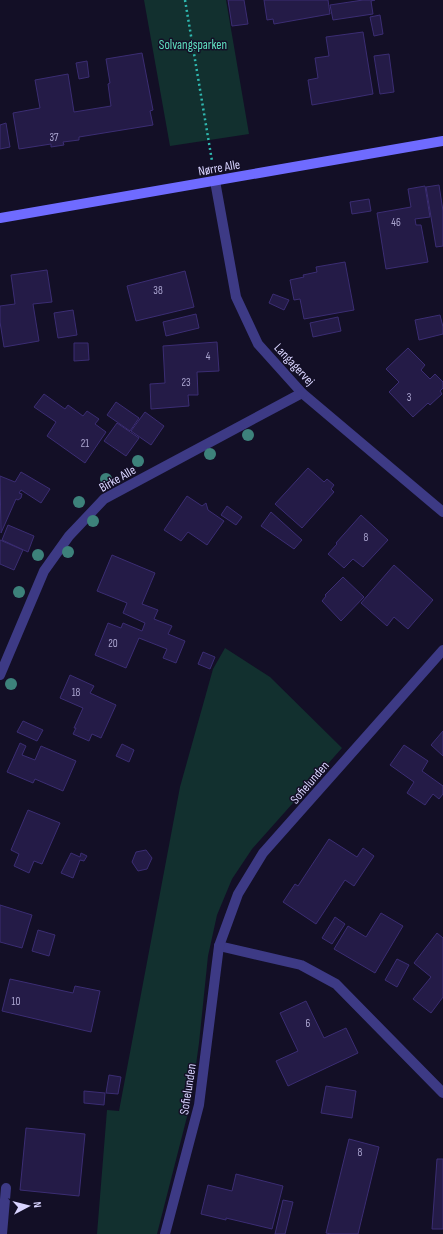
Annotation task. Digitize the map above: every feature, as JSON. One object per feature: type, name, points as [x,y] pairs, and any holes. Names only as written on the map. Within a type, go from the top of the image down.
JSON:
[{"type":"street","name":"Nørre Alle","points":[[0,218],[443,142]]},
{"type":"street","name":"Langagervej","points":[[215,181],[236,297],[258,344],[302,393],[443,512]]},
{"type":"street","name":"Birke Alle","points":[[0,675],[44,571],[69,536],[104,499],[302,393]]},
{"type":"street","name":"Sofielunden","points":[[165,1234],[199,1106],[219,946],[238,894],[263,853],[443,650]]},
{"type":"street","points":[[219,946],[301,965],[336,984],[443,1093]]},
{"type":"street","points":[[2,1234],[6,1188]]},
{"type":"path","points":[[185,0],[215,181]]},
{"type":"green space","name":"Solvangsparken","points":[[144,0],[226,0],[249,134],[170,146]]},
{"type":"green space","points":[[225,648],[270,677],[342,748],[252,849],[232,879],[217,915],[208,956],[191,1101],[157,1234],[97,1234],[107,1110],[119,1111],[180,787],[213,669]]},
{"type":"building","points":[[228,0],[244,0],[248,24],[232,26]]},
{"type":"building","points":[[264,0],[328,0],[330,14],[274,24],[273,19],[267,20]]},
{"type":"building","points":[[363,0],[375,0],[371,1],[373,14],[333,20],[330,5]]},
{"type":"building","points":[[380,15],[383,34],[374,36],[370,17]]},
{"type":"building","points":[[363,32],[373,94],[312,105],[308,80],[318,78],[315,58],[329,56],[326,37]]},
{"type":"building","points":[[142,53],[153,110],[150,111],[153,125],[79,137],[79,140],[63,142],[64,145],[51,147],[51,144],[19,149],[13,113],[40,108],[35,80],[68,74],[74,112],[111,106],[108,84],[110,83],[106,59]]},
{"type":"building","points":[[389,54],[394,92],[380,94],[374,56]]},
{"type":"building","points":[[87,61],[89,77],[79,79],[76,63]]},
{"type":"building","points":[[6,123],[10,147],[0,149],[0,125]]},
{"type":"building","points":[[439,185],[443,211],[443,246],[436,247],[426,187]]},
{"type":"building","points":[[425,186],[430,217],[415,219],[416,225],[421,225],[428,262],[386,269],[377,213],[411,207],[408,189]]},
{"type":"building","points":[[369,199],[371,211],[352,214],[350,202]]},
{"type":"building","points":[[345,262],[354,310],[304,319],[300,299],[294,300],[290,280],[317,272],[316,267]]},
{"type":"building","points":[[47,270],[52,302],[33,304],[39,341],[4,347],[0,322],[0,306],[15,304],[11,275]]},
{"type":"building","points":[[185,271],[194,307],[136,321],[127,286]]},
{"type":"building","points":[[273,294],[289,300],[284,310],[269,303]]},
{"type":"building","points":[[73,310],[77,335],[58,338],[54,313]]},
{"type":"building","points":[[196,314],[199,328],[166,336],[163,322]]},
{"type":"building","points":[[440,315],[443,334],[419,340],[415,320]]},
{"type":"building","points":[[338,317],[341,331],[313,337],[310,323]]},
{"type":"building","points":[[217,342],[219,371],[197,372],[198,395],[188,395],[189,406],[151,409],[150,384],[165,383],[163,346]]},
{"type":"building","points":[[74,343],[88,343],[89,360],[74,361]]},
{"type":"building","points":[[408,348],[425,365],[421,370],[430,379],[435,374],[443,382],[443,388],[440,391],[442,394],[430,405],[428,403],[413,417],[389,392],[399,382],[386,369]]},
{"type":"building","points":[[44,394],[65,409],[68,405],[83,416],[87,411],[99,419],[95,424],[106,432],[85,463],[47,436],[56,422],[34,407]]},
{"type":"building","points":[[116,402],[139,418],[130,431],[107,415]]},
{"type":"building","points":[[145,412],[164,426],[151,445],[131,431]]},
{"type":"building","points":[[117,423],[139,438],[126,456],[104,441]]},
{"type":"building","points":[[308,468],[324,482],[327,479],[334,485],[331,489],[334,492],[302,528],[275,504]]},
{"type":"building","points":[[21,472],[50,489],[41,503],[21,490],[19,493],[22,494],[21,498],[18,500],[16,499],[1,533],[0,476],[15,482]]},
{"type":"building","points":[[187,496],[202,506],[206,503],[208,510],[224,521],[207,545],[188,532],[181,541],[164,530]]},
{"type":"building","points":[[227,506],[242,517],[236,525],[221,515]]},
{"type":"building","points":[[271,512],[302,540],[294,549],[261,526]]},
{"type":"building","points":[[361,515],[388,540],[363,567],[353,559],[344,568],[328,554]]},
{"type":"building","points":[[8,525],[34,536],[28,552],[2,540]]},
{"type":"building","points":[[0,540],[23,550],[14,570],[0,564]]},
{"type":"building","points":[[112,555],[155,573],[142,604],[158,610],[154,619],[172,626],[168,634],[185,641],[176,663],[163,658],[167,649],[139,638],[126,668],[95,655],[108,623],[121,628],[123,623],[142,631],[145,623],[123,613],[127,603],[97,591]]},
{"type":"building","points":[[394,565],[433,600],[408,629],[394,617],[387,626],[361,603]]},
{"type":"building","points":[[343,577],[364,597],[341,621],[322,601],[326,596],[325,595]]},
{"type":"building","points":[[203,652],[215,657],[210,669],[198,664]]},
{"type":"building","points":[[70,675],[94,686],[90,693],[116,705],[101,738],[92,734],[89,741],[73,734],[76,728],[74,728],[83,708],[60,698]]},
{"type":"building","points":[[23,721],[43,730],[37,741],[17,732]]},
{"type":"building","points":[[443,731],[443,756],[431,745]]},
{"type":"building","points":[[20,743],[26,746],[22,755],[35,760],[41,746],[76,761],[63,791],[35,779],[33,783],[7,772]]},
{"type":"building","points":[[122,744],[134,750],[129,762],[116,756]]},
{"type":"building","points":[[404,745],[428,761],[422,771],[443,786],[443,794],[439,799],[433,794],[425,805],[407,793],[414,782],[390,765]]},
{"type":"building","points":[[28,810],[60,823],[42,864],[34,861],[29,873],[14,866],[19,854],[11,850]]},
{"type":"building","points":[[329,839],[357,857],[363,848],[374,856],[354,886],[345,880],[316,924],[283,902],[295,884],[298,886]]},
{"type":"building","points":[[146,850],[152,858],[147,869],[138,871],[132,862],[136,852]]},
{"type":"building","points":[[71,853],[80,857],[81,853],[87,856],[84,861],[80,860],[73,878],[61,873]]},
{"type":"building","points":[[0,905],[32,915],[22,948],[0,942]]},
{"type":"building","points":[[381,913],[403,926],[375,973],[334,949],[348,926],[366,937]]},
{"type":"building","points":[[335,917],[345,924],[332,944],[322,938]]},
{"type":"building","points":[[38,930],[55,935],[49,956],[32,951]]},
{"type":"building","points":[[437,933],[443,938],[443,997],[431,1013],[413,999],[431,977],[414,963]]},
{"type":"building","points":[[397,959],[409,965],[397,987],[385,980]]},
{"type":"building","points":[[10,979],[73,993],[75,986],[100,991],[91,1032],[2,1011]]},
{"type":"building","points":[[306,1001],[324,1038],[346,1028],[358,1053],[288,1086],[276,1061],[298,1051],[280,1013]]},
{"type":"building","points":[[109,1075],[121,1077],[118,1094],[106,1093]]},
{"type":"building","points":[[326,1086],[356,1091],[352,1118],[321,1113]]},
{"type":"building","points":[[84,1091],[105,1093],[104,1105],[84,1103]]},
{"type":"building","points":[[26,1128],[85,1134],[79,1196],[20,1190]]},
{"type":"building","points":[[349,1139],[379,1147],[358,1234],[326,1233]]},
{"type":"building","points":[[437,1159],[443,1159],[443,1229],[432,1229]]},
{"type":"building","points":[[236,1174],[283,1186],[272,1229],[226,1218],[226,1220],[201,1214],[208,1185],[232,1191]]},
{"type":"building","points":[[283,1200],[293,1202],[285,1234],[275,1234]]}]
